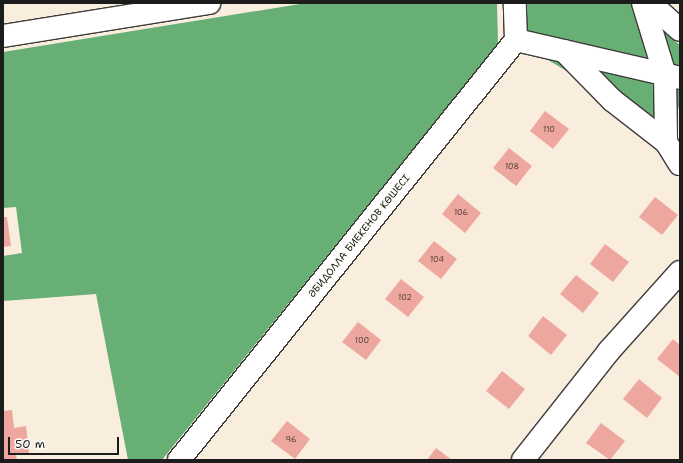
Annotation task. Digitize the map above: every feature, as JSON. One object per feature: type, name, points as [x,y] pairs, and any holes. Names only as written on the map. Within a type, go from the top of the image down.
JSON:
[{"type":"street","points":[[3,36],[209,3]]},
{"type":"street","points":[[515,3],[516,40],[673,76]]},
{"type":"street","points":[[642,3],[673,76],[666,142]]},
{"type":"street","points":[[650,3],[680,30]]},
{"type":"street","name":"ӘБИДОЛЛА БИЕКЕНОВ КӨШЕСІ","points":[[179,460],[516,40]]},
{"type":"street","points":[[564,51],[612,100],[666,142],[680,164]]},
{"type":"street","points":[[523,460],[609,351],[680,272]]},
{"type":"green space","points":[[306,3],[497,3],[498,44],[162,460],[128,460],[96,294],[3,301],[3,256],[22,253],[16,207],[3,208],[3,52]]},
{"type":"green space","points":[[522,3],[634,3],[663,128],[521,44]]},
{"type":"green space","points":[[654,24],[680,45],[680,113]]},
{"type":"building","points":[[545,111],[569,129],[553,149],[530,131]]},
{"type":"building","points":[[509,148],[532,166],[516,186],[493,168]]},
{"type":"building","points":[[458,194],[481,213],[465,233],[442,214]]},
{"type":"building","points":[[655,197],[678,215],[662,235],[639,217]]},
{"type":"building","points":[[3,217],[7,217],[11,246],[3,247]]},
{"type":"building","points":[[434,241],[457,259],[441,279],[418,261]]},
{"type":"building","points":[[605,244],[629,262],[613,282],[590,264]]},
{"type":"building","points":[[576,275],[599,293],[583,313],[560,294]]},
{"type":"building","points":[[401,279],[424,297],[408,317],[385,299]]},
{"type":"building","points":[[543,316],[567,335],[551,355],[528,336]]},
{"type":"building","points":[[358,322],[381,340],[366,360],[342,342]]},
{"type":"building","points":[[673,339],[680,345],[680,377],[657,359]]},
{"type":"building","points":[[502,371],[525,389],[509,409],[486,391]]},
{"type":"building","points":[[639,379],[662,398],[647,418],[623,399]]},
{"type":"building","points":[[12,410],[14,428],[26,426],[29,453],[16,455],[17,460],[3,460],[3,411]]},
{"type":"building","points":[[287,421],[310,439],[295,459],[271,441]]},
{"type":"building","points":[[601,423],[625,441],[610,460],[586,443]]},
{"type":"building","points":[[436,448],[452,460],[427,460]]}]
